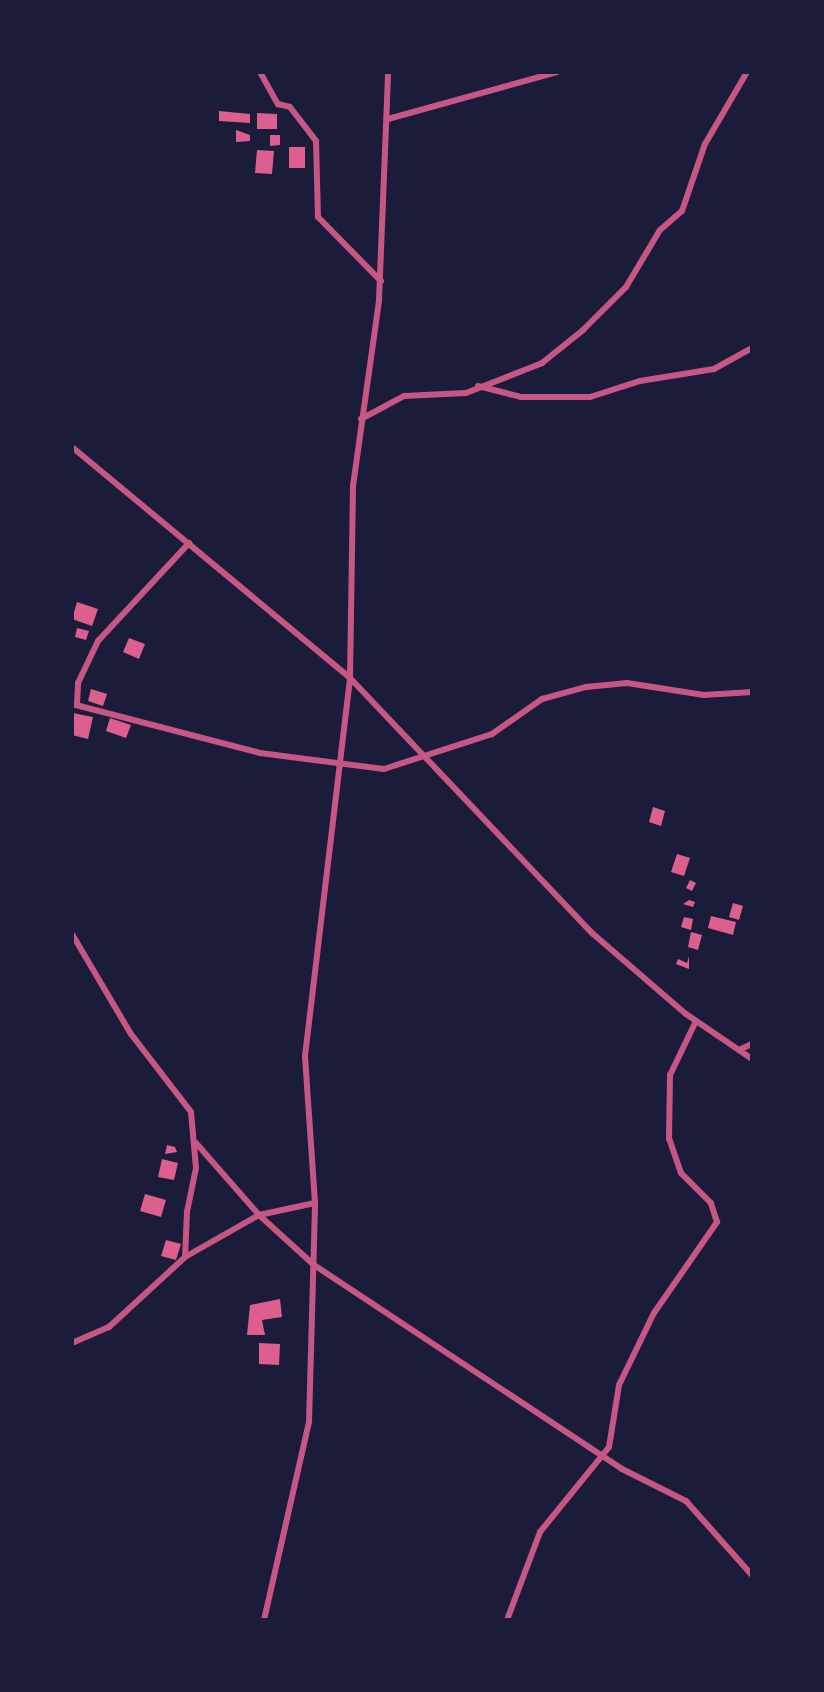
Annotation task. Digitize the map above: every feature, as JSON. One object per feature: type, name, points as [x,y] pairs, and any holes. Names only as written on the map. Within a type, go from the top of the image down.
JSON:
[{"type":"street","points":[[260,72],[278,104],[290,107],[316,141],[318,217],[381,281]]},
{"type":"street","points":[[264,1620],[307,1446],[315,1203],[305,1056],[350,678],[347,612],[361,420],[381,281],[388,72]]},
{"type":"street","points":[[388,119],[558,72]]},
{"type":"street","points":[[361,420],[404,396],[466,393],[478,386],[542,363],[626,287],[660,230],[682,211],[705,144],[747,72]]},
{"type":"street","points":[[478,386],[521,397],[590,397],[640,381],[714,369],[752,348]]},
{"type":"street","points":[[72,447],[350,678],[592,933],[696,1021],[752,1059]]},
{"type":"street","points":[[189,543],[98,641],[75,685],[74,704],[260,753],[384,769],[424,754],[492,734],[542,699],[586,687],[627,684],[704,695],[752,692]]},
{"type":"street","points":[[72,934],[130,1034],[184,1100],[196,1143],[185,1257]]},
{"type":"street","points":[[507,1620],[540,1532],[605,1455],[624,1373],[654,1313],[717,1222],[711,1203],[681,1173],[669,1139],[670,1075],[696,1021]]},
{"type":"street","points":[[739,1050],[752,1044]]},
{"type":"street","points":[[196,1143],[259,1215],[314,1265],[605,1455],[686,1501],[752,1575]]},
{"type":"street","points":[[72,1343],[109,1327],[185,1257],[259,1215],[315,1203]]},
{"type":"building","points":[[219,111],[250,114],[250,123],[219,121]]},
{"type":"building","points":[[257,113],[277,114],[277,129],[257,129]]},
{"type":"building","points":[[236,130],[250,135],[250,141],[236,142]]},
{"type":"building","points":[[270,135],[280,135],[280,145],[270,146]]},
{"type":"building","points":[[289,147],[305,147],[305,168],[289,168]]},
{"type":"building","points":[[257,150],[274,151],[272,174],[255,173]]},
{"type":"building","points":[[77,602],[98,609],[92,626],[72,619]]},
{"type":"building","points":[[77,628],[89,631],[86,640],[75,637]]},
{"type":"building","points":[[129,638],[145,644],[139,659],[123,652]]},
{"type":"building","points":[[91,689],[107,694],[103,706],[88,701]]},
{"type":"building","points":[[73,713],[93,717],[88,739],[72,735]]},
{"type":"building","points":[[110,718],[131,725],[126,738],[106,731]]},
{"type":"building","points":[[653,807],[665,811],[661,826],[649,822]]},
{"type":"building","points":[[677,854],[690,858],[684,876],[671,872]]},
{"type":"building","points":[[690,880],[696,883],[692,891],[686,888]]},
{"type":"building","points":[[689,900],[695,902],[693,907],[683,904]]},
{"type":"building","points":[[733,903],[743,906],[739,920],[729,917]]},
{"type":"building","points":[[711,916],[736,922],[733,935],[708,928]]},
{"type":"building","points":[[684,917],[693,919],[691,930],[681,927]]},
{"type":"building","points":[[691,932],[702,935],[698,950],[688,947]]},
{"type":"building","points":[[689,956],[689,969],[676,964],[678,959],[687,963]]},
{"type":"building","points":[[167,1145],[175,1147],[177,1152],[165,1154]]},
{"type":"building","points":[[162,1159],[178,1163],[174,1180],[158,1177]]},
{"type":"building","points":[[145,1194],[166,1200],[161,1217],[140,1211]]},
{"type":"building","points":[[166,1240],[181,1244],[176,1260],[161,1256]]},
{"type":"building","points":[[280,1299],[282,1317],[262,1320],[265,1335],[247,1335],[250,1305]]},
{"type":"building","points":[[259,1343],[280,1344],[279,1365],[259,1364]]}]
